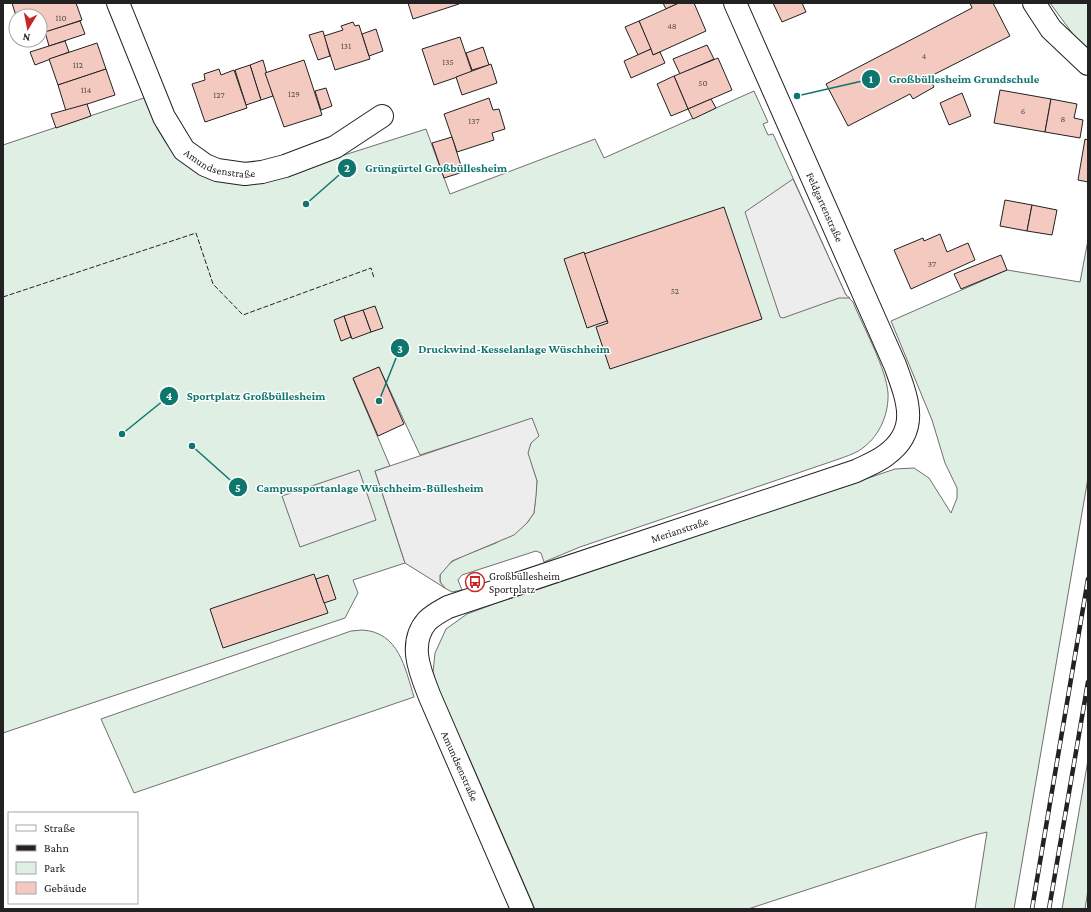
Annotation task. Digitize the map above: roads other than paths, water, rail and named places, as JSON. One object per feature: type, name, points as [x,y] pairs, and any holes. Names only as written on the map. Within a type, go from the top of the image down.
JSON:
[{"type":"street","name":"Amundsenstraße","points":[[118,3],[164,117],[184,150],[205,165],[217,170],[245,174],[262,172],[285,166],[335,147],[382,116]]},
{"type":"street","name":"Feldgartenstraße","points":[[735,3],[895,365],[906,396],[909,412]]},
{"type":"street","points":[[1034,3],[1051,29],[1088,64]]},
{"type":"street","name":"Merianstraße","points":[[427,622],[448,607],[856,471],[885,456],[897,446],[908,425],[909,412]]},
{"type":"street","name":"Amundsenstraße","points":[[427,622],[418,641],[418,666],[522,909]]},
{"type":"railway","points":[[1032,909],[1088,579]]},
{"type":"railway","points":[[1049,909],[1088,682]]},
{"type":"place","name":"Großbüllesheim Grundschule","points":[[797,96]]},
{"type":"place","name":"Grüngürtel Großbüllesheim","points":[[306,204]]},
{"type":"place","name":"Druckwind-Kesselanlage Wüschheim","points":[[379,401]]},
{"type":"place","name":"Sportplatz Großbüllesheim","points":[[122,434]]},
{"type":"place","name":"Campussportanlage Wüschheim-Büllesheim","points":[[192,446]]},
{"type":"place","name":"Großbüllesheim Sportplatz","points":[[475,582]]}]
